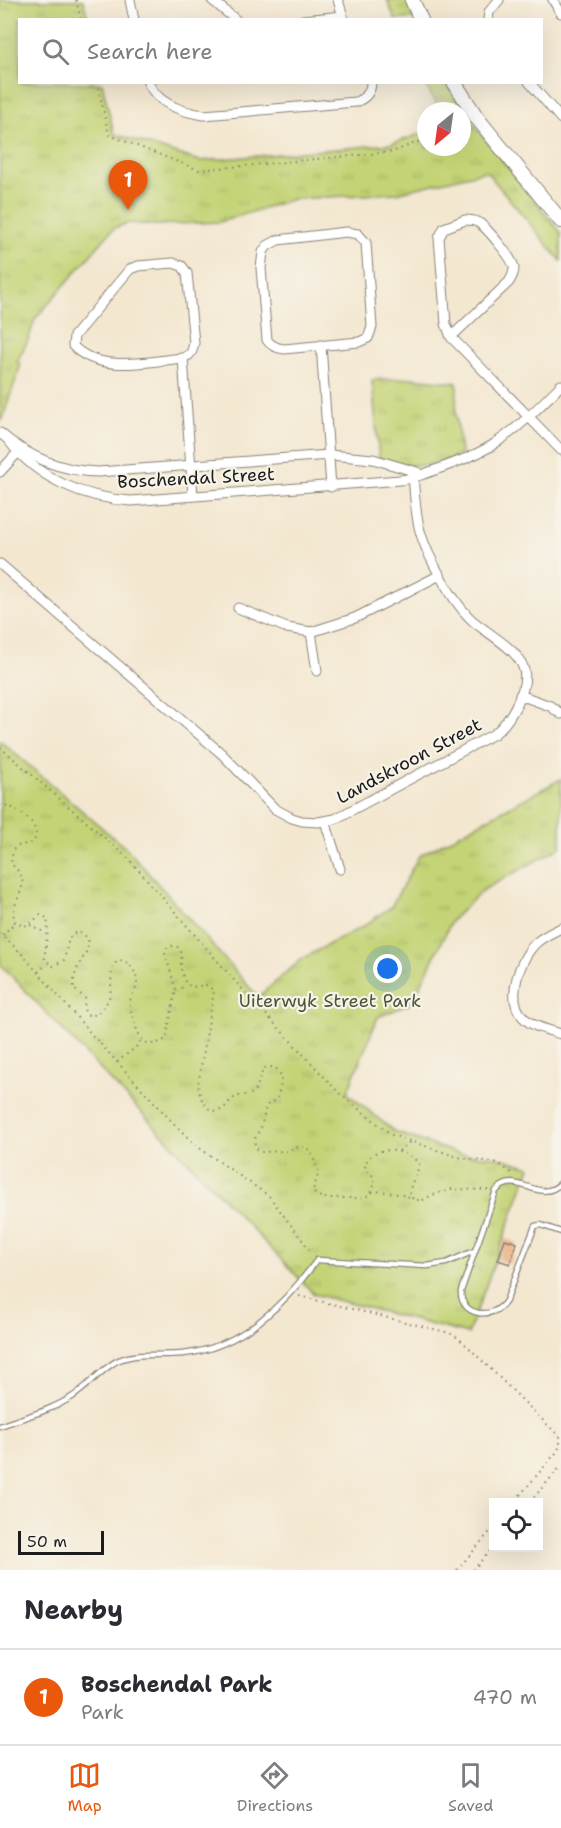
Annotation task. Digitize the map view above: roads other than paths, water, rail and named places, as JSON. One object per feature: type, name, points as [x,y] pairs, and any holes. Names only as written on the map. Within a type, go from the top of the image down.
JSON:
[{"type":"street","points":[[130,0],[134,18]]},
{"type":"street","points":[[212,0],[234,18]]},
{"type":"street","points":[[338,0],[344,18]]},
{"type":"street","points":[[412,0],[420,18]]},
{"type":"street","points":[[488,18],[489,12],[499,0]]},
{"type":"street","points":[[552,0],[561,13]]},
{"type":"street","points":[[149,84],[152,92],[164,102],[204,115],[356,102],[364,98],[370,84]]},
{"type":"street","points":[[455,84],[484,126],[561,221]]},
{"type":"street","points":[[531,84],[561,119]]},
{"type":"street","points":[[451,337],[509,282],[514,272],[510,259],[483,226],[476,221],[465,220],[450,225],[440,234],[446,324],[451,337],[561,450]]},
{"type":"street","points":[[346,232],[358,234],[366,243],[371,333],[365,341],[321,345],[284,349],[277,348],[267,340],[261,267],[263,252],[267,246],[278,240],[346,232]]},
{"type":"street","points":[[177,263],[187,273],[194,343],[192,351],[183,358],[119,363],[90,359],[80,354],[73,346],[73,339],[130,269],[138,266],[177,263]]},
{"type":"street","points":[[321,345],[331,487]]},
{"type":"street","points":[[183,358],[193,496]]},
{"type":"street","name":"Boschendal Street","points":[[0,433],[53,479],[88,494],[104,498],[131,501],[331,487],[427,473],[450,466],[490,446],[529,417],[561,385]]},
{"type":"street","points":[[0,472],[20,450]]},
{"type":"street","name":"Boschendal Street","points":[[20,450],[59,467],[84,472],[330,455],[373,459],[413,475]]},
{"type":"street","name":"Landskroon Street","points":[[0,564],[222,754],[275,809],[302,821],[326,821],[345,815],[494,734],[506,723],[525,680],[524,667],[513,652],[467,615],[456,602],[440,575],[420,531],[413,475]]},
{"type":"street","points":[[238,609],[287,628],[311,632],[355,618],[440,575]]},
{"type":"street","points":[[311,632],[317,671]]},
{"type":"street","points":[[520,695],[561,714]]},
{"type":"street","name":"Landskroon Street","points":[[326,821],[340,869]]},
{"type":"street","points":[[561,928],[540,939],[527,954],[515,986],[514,999],[518,1011],[526,1020],[561,1034]]},
{"type":"lane","points":[[561,1183],[548,1191],[539,1191],[509,1183],[498,1189],[461,1291],[463,1301],[469,1308],[484,1314],[500,1309],[506,1301],[535,1226],[541,1225],[561,1232]]},
{"type":"lane","points":[[0,1426],[60,1404],[82,1391],[110,1365],[122,1359],[144,1355],[192,1353],[226,1343],[249,1330],[290,1294],[308,1275],[318,1260],[428,1266],[446,1263],[474,1251]]},
{"type":"place","name":"Boschendal Park","points":[[128,210]]},
{"type":"park label","name":"Uiterwyk Street Park","points":[[330,1001]]}]
